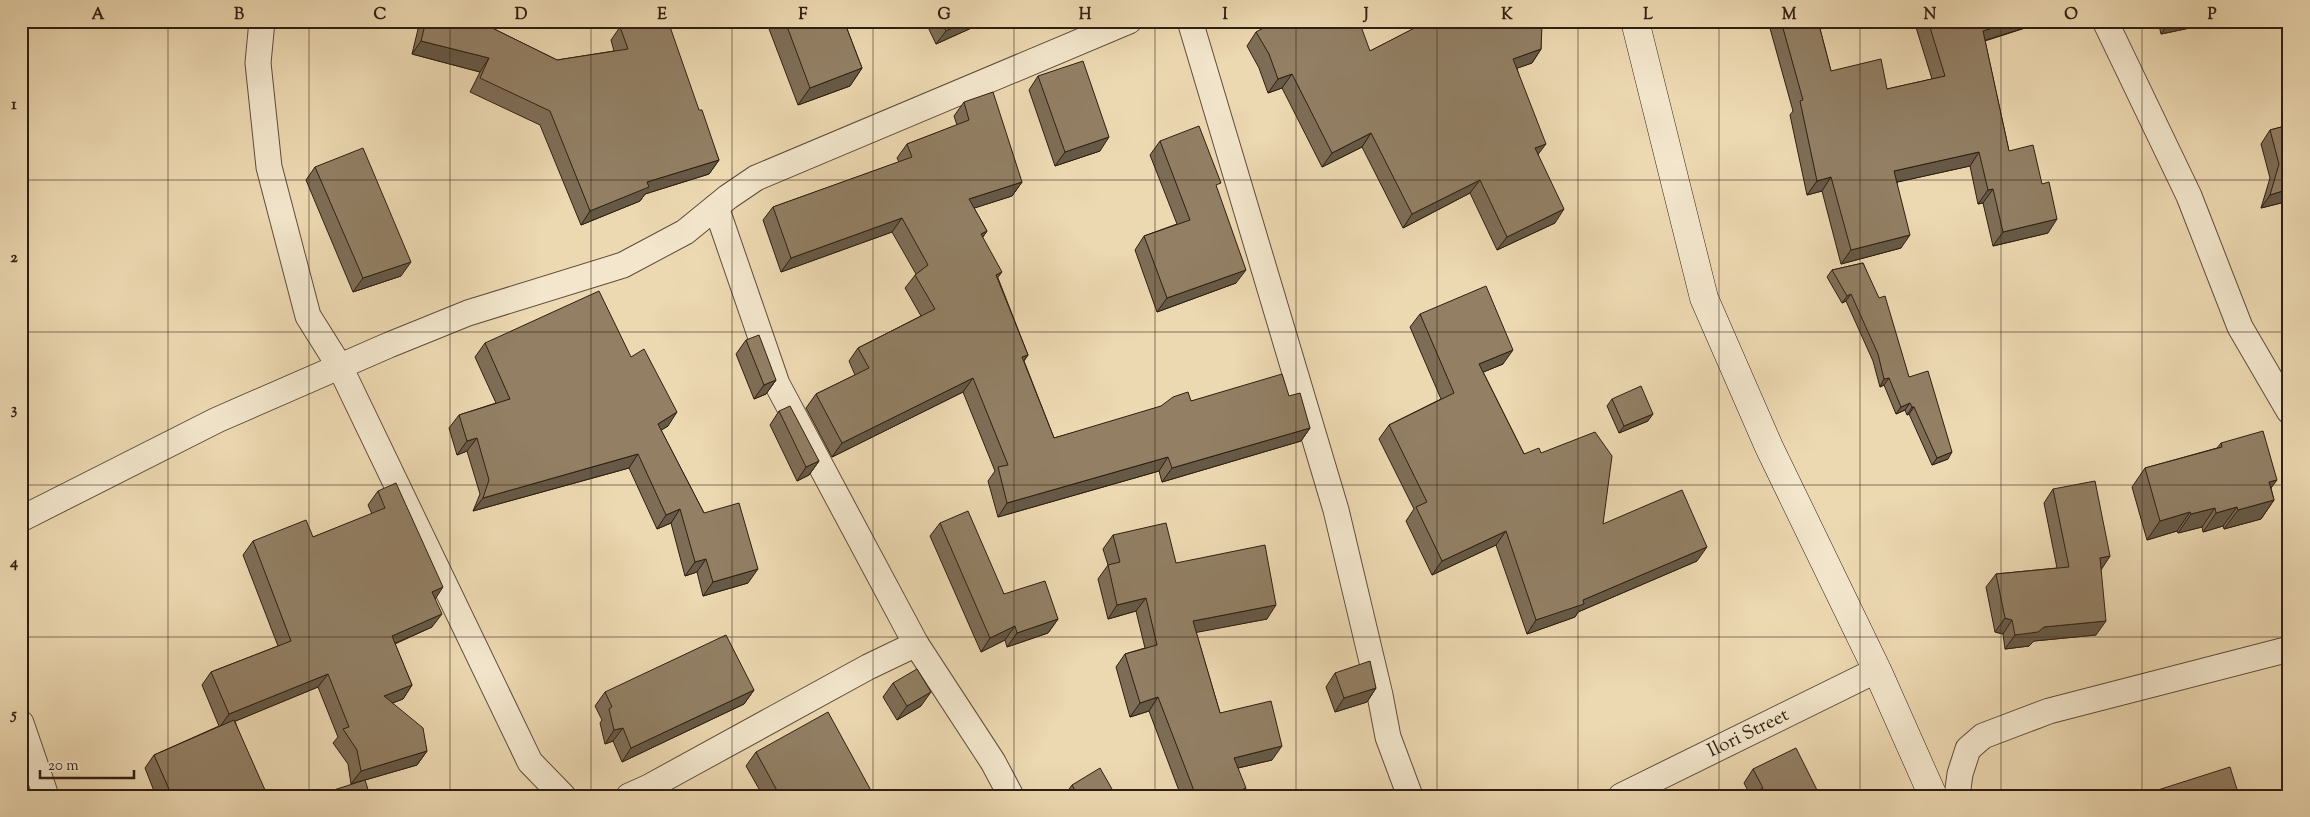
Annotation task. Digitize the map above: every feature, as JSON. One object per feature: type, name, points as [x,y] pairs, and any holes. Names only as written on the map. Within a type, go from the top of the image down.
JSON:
[{"type":"main road","points":[[1635,21],[1704,298],[1769,447],[1877,670],[1934,796]]},
{"type":"street","points":[[262,21],[258,63],[269,167],[308,316],[340,367],[530,762],[563,796]]},
{"type":"street","points":[[1190,21],[1336,510],[1380,694],[1388,737],[1410,796]]},
{"type":"street","points":[[2105,21],[2189,196],[2240,327],[2289,411]]},
{"type":"street","points":[[21,519],[218,420],[340,367],[468,313],[623,265],[685,232],[756,178],[1118,23]]},
{"type":"street","points":[[716,207],[777,384],[916,644],[993,762],[1011,796]]},
{"type":"street","points":[[629,796],[649,788],[868,667],[916,644]]},
{"type":"street","points":[[1956,796],[1960,774],[1968,749],[1983,736],[2048,711],[2289,649]]},
{"type":"street","name":"Ilori Street","points":[[1621,796],[1877,670]]},
{"type":"street","points":[[21,723],[46,796]]},
{"type":"building","points":[[426,21],[485,21],[484,24],[557,60],[628,49],[620,27],[635,21],[668,21],[699,110],[702,110],[719,160],[647,182],[649,187],[590,211],[550,111],[480,78],[489,58],[421,41]]},
{"type":"building","points":[[785,21],[844,21],[862,68],[810,88]]},
{"type":"building","points":[[941,21],[966,21],[946,31]]},
{"type":"building","points":[[1276,21],[1359,21],[1370,51],[1428,21],[1541,21],[1541,49],[1513,59],[1546,144],[1535,148],[1564,209],[1507,237],[1480,180],[1412,214],[1371,133],[1332,153],[1292,74],[1278,79],[1269,54],[1256,32]]},
{"type":"building","points":[[1781,21],[1818,21],[1831,71],[1881,59],[1887,89],[1945,76],[1928,21],[2013,21],[1983,31],[2009,151],[2033,145],[2042,184],[2049,182],[2057,219],[2003,232],[1993,189],[1988,190],[1979,152],[1894,171],[1910,235],[1851,250],[1831,177],[1817,181],[1800,101],[1803,100]]},
{"type":"building","points":[[1083,61],[1109,137],[1065,152],[1038,76]]},
{"type":"building","points":[[993,92],[1022,182],[969,199],[987,231],[981,234],[1002,272],[996,275],[1028,355],[1022,357],[1054,438],[1161,406],[1173,397],[1188,392],[1191,401],[1282,374],[1289,396],[1300,393],[1310,428],[1172,468],[1168,457],[1007,503],[998,467],[1008,465],[973,378],[842,443],[816,394],[869,368],[858,348],[935,309],[915,275],[928,265],[902,218],[791,258],[773,207],[912,157],[907,144],[969,120],[964,102]]},
{"type":"building","points":[[2289,125],[2289,189],[2270,195],[2279,164],[2270,130]]},
{"type":"building","points":[[1199,126],[1221,183],[1216,185],[1246,270],[1167,298],[1144,236],[1190,220],[1160,141]]},
{"type":"building","points":[[363,148],[411,262],[363,278],[315,167]]},
{"type":"building","points":[[1863,263],[1879,298],[1885,296],[1909,377],[1928,371],[1952,452],[1937,458],[1914,407],[1910,403],[1901,407],[1889,378],[1884,379],[1878,354],[1851,294],[1847,296],[1832,270]]},
{"type":"building","points":[[1486,286],[1513,350],[1479,364],[1524,454],[1539,448],[1541,453],[1595,432],[1612,456],[1603,524],[1682,490],[1707,547],[1583,600],[1584,604],[1536,620],[1506,531],[1442,561],[1416,507],[1427,502],[1389,425],[1454,393],[1420,314]]},
{"type":"building","points":[[599,291],[631,357],[644,349],[677,412],[658,424],[704,513],[739,503],[758,569],[713,582],[706,559],[695,562],[680,509],[666,515],[638,454],[483,498],[489,480],[477,438],[467,441],[459,415],[510,399],[485,343]]},
{"type":"building","points":[[759,335],[776,380],[764,385],[746,340]]},
{"type":"building","points":[[1641,386],[1653,414],[1624,426],[1612,399]]},
{"type":"building","points":[[790,406],[819,461],[806,467],[779,411]]},
{"type":"building","points":[[2263,431],[2277,480],[2269,482],[2274,500],[2238,510],[2237,507],[2216,513],[2215,508],[2191,514],[2190,512],[2160,521],[2145,468],[2222,447],[2221,443]]},
{"type":"building","points":[[2095,481],[2110,556],[2100,558],[2106,621],[2044,627],[2038,632],[2015,635],[2012,620],[2005,618],[1996,574],[2069,567],[2053,489]]},
{"type":"building","points":[[396,483],[443,587],[432,592],[442,614],[392,636],[412,685],[384,696],[423,728],[427,751],[361,771],[357,750],[343,729],[349,727],[328,674],[229,714],[211,672],[291,641],[253,541],[306,520],[313,537],[385,508],[378,491]]},
{"type":"building","points":[[968,511],[1004,594],[1045,581],[1058,619],[1017,633],[1015,626],[990,638],[940,523]]},
{"type":"building","points":[[1166,523],[1176,563],[1265,545],[1276,605],[1193,621],[1220,713],[1271,701],[1282,746],[1234,758],[1246,788],[1227,796],[1196,796],[1158,697],[1140,703],[1125,654],[1157,645],[1146,598],[1117,605],[1108,565],[1120,562],[1113,535]]},
{"type":"building","points":[[726,635],[754,690],[631,748],[623,728],[614,730],[609,709],[612,707],[605,692]]},
{"type":"building","points":[[1370,661],[1376,688],[1344,698],[1335,673]]},
{"type":"building","points":[[917,669],[931,692],[907,706],[893,683]]},
{"type":"building","points":[[828,712],[874,796],[780,796],[756,752]]},
{"type":"building","points":[[234,720],[265,790],[252,796],[172,796],[154,755]]},
{"type":"building","points":[[1796,748],[1820,796],[1747,796],[1763,788],[1753,769]]},
{"type":"building","points":[[2230,767],[2239,796],[2139,796]]},
{"type":"building","points":[[1100,768],[1116,796],[1078,796],[1072,785]]},
{"type":"building","points":[[365,780],[370,796],[315,796]]}]
